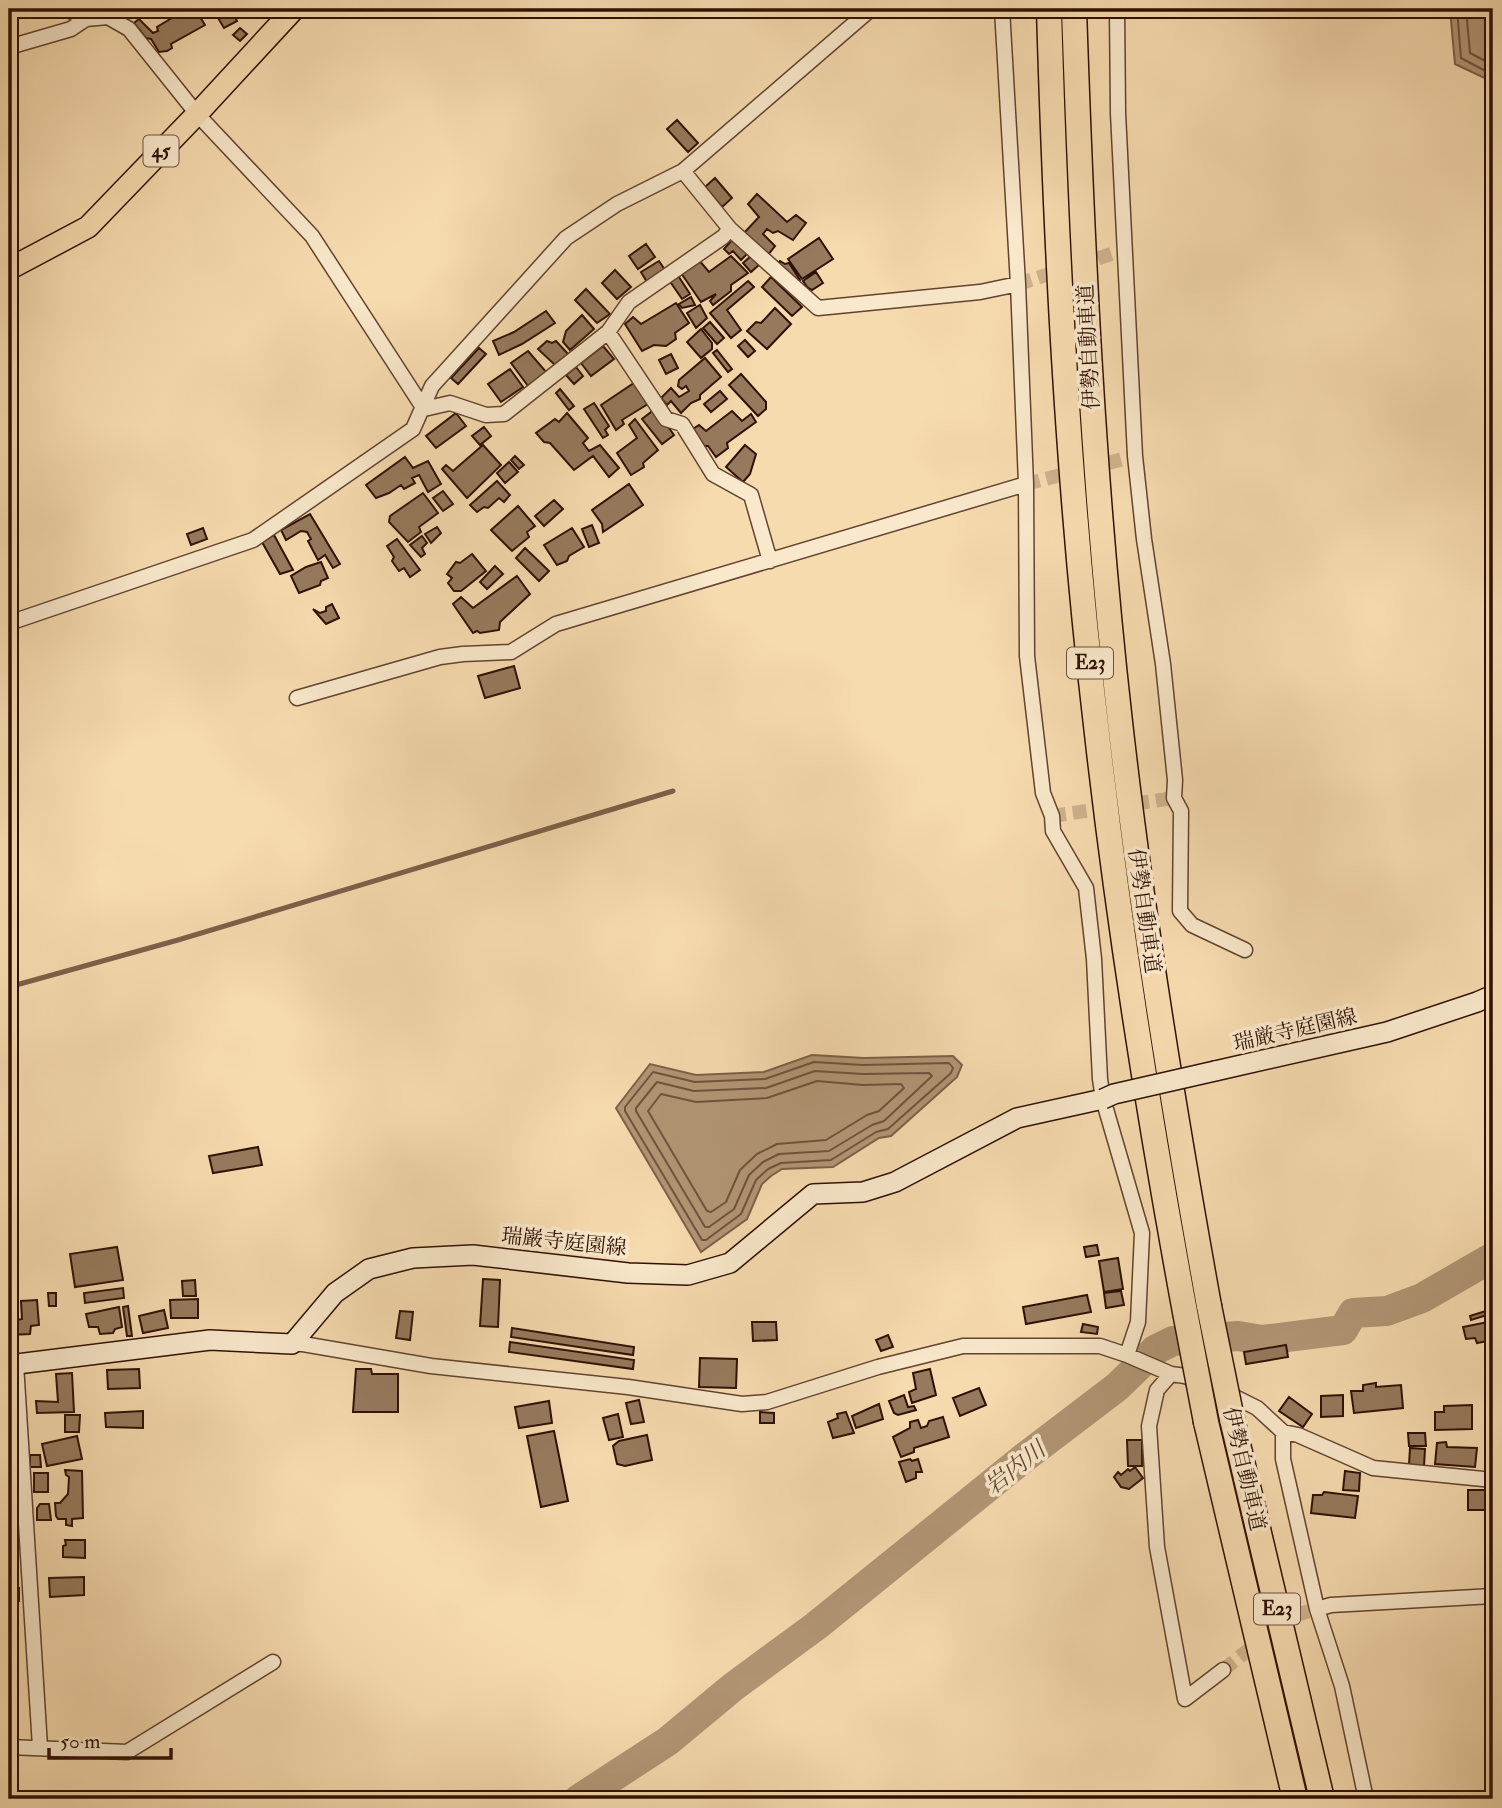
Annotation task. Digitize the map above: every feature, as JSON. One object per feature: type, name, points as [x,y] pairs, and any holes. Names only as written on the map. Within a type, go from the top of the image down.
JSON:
[{"type":"highway","name":"伊勢自動車道","points":[[1049,9],[1052,132],[1067,396],[1095,723],[1138,1038],[1160,1175],[1197,1309],[1232,1419],[1322,1799]]},
{"type":"highway","name":"伊勢自動車道","points":[[1074,9],[1092,394],[1119,720],[1197,1309],[1206,1422],[1295,1799]]},
{"type":"highway","points":[[1232,1537],[1225,1574],[1278,1799]]},
{"type":"main road","name":"45","points":[[9,269],[88,227],[197,114],[289,10]]},
{"type":"main road","name":"瑞厳寺庭園線","points":[[1103,1099],[1114,1094],[1387,1032],[1493,995]]},
{"type":"main road","name":"瑞巌寺庭園線","points":[[292,1344],[335,1293],[369,1269],[413,1258],[472,1255],[628,1273],[688,1275],[730,1263],[813,1194],[863,1192],[895,1182],[1017,1118],[1103,1099]]},
{"type":"main road","points":[[12,1364],[210,1340],[292,1344]]},
{"type":"street","points":[[71,9],[86,19]]},
{"type":"street","points":[[9,623],[253,540],[413,429],[432,386],[566,239],[617,204],[683,171],[871,9]]},
{"type":"street","points":[[1002,9],[1018,284],[1026,484],[1027,656],[1043,793],[1052,816],[1053,831],[1086,888],[1094,959],[1103,1099],[1142,1233],[1138,1322],[1127,1354]]},
{"type":"street","points":[[1117,9],[1118,113],[1135,456],[1144,539],[1163,664],[1175,780],[1174,798],[1181,811],[1180,911],[1192,925],[1245,950]]},
{"type":"street","points":[[9,47],[71,29],[86,19],[110,13],[129,29],[197,114],[313,236],[424,409]]},
{"type":"street","points":[[683,171],[730,229],[818,308],[979,292],[1018,284]]},
{"type":"street","points":[[424,409],[450,403],[486,415],[504,414],[608,332],[629,302],[723,237],[730,229]]},
{"type":"street","points":[[608,332],[666,419],[681,424],[713,474],[751,495],[770,561]]},
{"type":"street","points":[[297,698],[440,657],[463,653],[510,652],[556,624],[1026,484]]},
{"type":"street","points":[[292,1344],[303,1343],[431,1366],[628,1387],[742,1404],[767,1402],[878,1367],[963,1346],[1100,1346],[1239,1398],[1257,1408],[1283,1432],[1298,1435],[1373,1468],[1493,1480]]},
{"type":"street","points":[[12,1364],[40,1747]]},
{"type":"street","points":[[1171,1374],[1157,1390],[1149,1426],[1157,1547],[1185,1699],[1223,1670]]},
{"type":"street","points":[[1283,1432],[1283,1459],[1317,1609],[1342,1685],[1366,1799]]},
{"type":"street","points":[[1317,1609],[1331,1605],[1493,1596]]},
{"type":"street","points":[[9,1747],[127,1752],[273,1662]]},
{"type":"water","points":[[1450,9],[1493,9],[1493,82],[1455,64]]},
{"type":"water","points":[[812,1055],[864,1058],[953,1056],[962,1065],[957,1077],[891,1136],[879,1138],[833,1167],[782,1169],[771,1176],[762,1184],[747,1219],[701,1252],[616,1108],[650,1064],[696,1075],[764,1072]]},
{"type":"building","points":[[187,9],[195,9],[205,25],[171,44],[172,48],[167,51],[159,52],[151,39],[146,38],[134,23],[139,19],[153,33],[158,31],[157,27]]},
{"type":"building","points":[[232,11],[237,21],[224,28],[218,18]]},
{"type":"building","points":[[240,28],[247,34],[240,41],[233,35]]},
{"type":"building","points":[[677,120],[698,143],[688,152],[667,129]]},
{"type":"building","points":[[715,178],[732,198],[722,207],[705,187]]},
{"type":"building","points":[[757,194],[787,222],[796,215],[806,223],[793,240],[778,231],[773,233],[767,229],[763,234],[775,246],[767,256],[744,233],[759,217],[748,204]]},
{"type":"building","points":[[819,238],[833,259],[802,279],[788,259]]},
{"type":"building","points":[[733,239],[747,254],[741,260],[733,251],[729,254],[724,249]]},
{"type":"building","points":[[646,244],[655,257],[638,269],[629,256]]},
{"type":"building","points":[[752,255],[760,264],[751,272],[743,263]]},
{"type":"building","points":[[731,256],[748,273],[731,285],[731,291],[713,305],[710,301],[716,294],[701,302],[681,273],[698,259],[709,272]]},
{"type":"building","points":[[659,261],[665,270],[647,282],[641,272]]},
{"type":"building","points":[[780,261],[789,263],[800,280],[797,283],[775,265]]},
{"type":"building","points":[[615,270],[631,287],[617,299],[602,283]]},
{"type":"building","points":[[816,272],[823,283],[812,290],[803,281]]},
{"type":"building","points":[[677,274],[690,294],[682,299],[669,280]]},
{"type":"building","points":[[771,277],[802,307],[792,316],[762,287]]},
{"type":"building","points":[[748,281],[754,287],[727,310],[741,330],[731,338],[710,313]]},
{"type":"building","points":[[586,289],[610,314],[597,323],[575,300]]},
{"type":"building","points":[[691,297],[695,305],[682,308],[679,304]]},
{"type":"building","points":[[676,303],[689,323],[675,333],[676,339],[666,346],[654,345],[642,351],[625,324],[633,317],[641,324]]},
{"type":"building","points":[[700,305],[707,318],[696,328],[687,313]]},
{"type":"building","points":[[775,308],[791,324],[767,349],[747,331],[756,322],[761,323]]},
{"type":"building","points":[[546,311],[555,323],[499,355],[493,341],[514,332]]},
{"type":"building","points":[[582,315],[594,329],[570,350],[563,342],[566,331]]},
{"type":"building","points":[[710,322],[724,338],[717,344],[703,328]]},
{"type":"building","points":[[701,329],[712,343],[712,349],[701,358],[687,342]]},
{"type":"building","points":[[745,340],[755,351],[748,357],[738,346]]},
{"type":"building","points":[[547,341],[556,341],[568,354],[555,365],[538,349]]},
{"type":"building","points":[[603,346],[614,359],[591,376],[581,363]]},
{"type":"building","points":[[479,348],[486,354],[458,384],[451,378]]},
{"type":"building","points":[[717,350],[732,369],[728,372],[713,353]]},
{"type":"building","points":[[528,351],[547,373],[528,386],[511,363]]},
{"type":"building","points":[[671,354],[678,368],[666,374],[659,360]]},
{"type":"building","points":[[705,358],[721,377],[700,395],[700,399],[691,403],[681,413],[671,401],[667,405],[661,398],[671,388],[679,397],[689,391],[686,386],[682,389],[678,386],[679,380]]},
{"type":"building","points":[[576,367],[583,376],[574,384],[566,375]]},
{"type":"building","points":[[510,369],[523,387],[501,402],[488,384]]},
{"type":"building","points":[[741,374],[766,402],[766,409],[758,416],[729,385]]},
{"type":"building","points":[[634,383],[648,404],[622,420],[624,424],[616,430],[601,405]]},
{"type":"building","points":[[560,389],[574,406],[569,410],[556,393]]},
{"type":"building","points":[[720,391],[727,399],[711,412],[704,404]]},
{"type":"building","points":[[594,403],[609,426],[605,430],[608,435],[603,438],[584,409]]},
{"type":"building","points":[[655,409],[674,435],[662,444],[642,419]]},
{"type":"building","points":[[732,411],[742,421],[751,414],[756,422],[727,443],[728,448],[716,457],[708,446],[704,446],[693,429],[699,425],[706,431]]},
{"type":"building","points":[[456,413],[466,426],[436,448],[426,436]]},
{"type":"building","points":[[567,413],[588,438],[583,443],[589,451],[600,445],[619,468],[609,477],[593,456],[574,470],[550,443],[544,442],[536,433],[555,419],[559,422]]},
{"type":"building","points":[[635,419],[658,450],[643,463],[644,467],[631,475],[617,453],[637,438],[629,425]]},
{"type":"building","points":[[484,427],[491,436],[480,445],[472,436]]},
{"type":"building","points":[[483,445],[501,465],[467,498],[442,469],[446,465],[453,471]]},
{"type":"building","points":[[745,445],[756,454],[750,474],[743,482],[726,467]]},
{"type":"building","points":[[515,456],[524,465],[519,469],[511,460]]},
{"type":"building","points":[[405,457],[413,468],[428,461],[441,484],[428,492],[419,475],[412,478],[415,483],[404,489],[401,485],[376,498],[366,485]]},
{"type":"building","points":[[509,462],[518,472],[505,483],[497,473]]},
{"type":"building","points":[[497,481],[510,495],[504,502],[499,498],[488,508],[484,507],[477,512],[470,505]]},
{"type":"building","points":[[629,484],[643,505],[603,532],[602,524],[592,510]]},
{"type":"building","points":[[443,491],[453,504],[443,511],[433,498]]},
{"type":"building","points":[[423,493],[438,513],[419,527],[421,532],[408,542],[389,522],[390,516]]},
{"type":"building","points":[[554,500],[563,509],[544,526],[535,516]]},
{"type":"building","points":[[518,506],[535,526],[527,532],[529,537],[512,551],[491,530]]},
{"type":"building","points":[[310,514],[340,564],[333,568],[325,555],[318,560],[308,541],[311,539],[307,532],[301,531],[286,540],[281,530]]},
{"type":"building","points":[[592,525],[599,543],[589,547],[582,529]]},
{"type":"building","points":[[437,527],[441,533],[431,543],[425,534]]},
{"type":"building","points":[[203,528],[207,539],[191,545],[187,534]]},
{"type":"building","points":[[572,528],[584,547],[569,556],[567,561],[557,565],[544,545]]},
{"type":"building","points":[[274,535],[293,570],[280,574],[262,542]]},
{"type":"building","points":[[422,536],[427,543],[422,548],[425,554],[421,557],[410,545]]},
{"type":"building","points":[[397,539],[420,570],[410,577],[404,568],[399,571],[392,561],[394,557],[387,546]]},
{"type":"building","points":[[525,548],[549,571],[539,581],[516,558]]},
{"type":"building","points":[[472,554],[486,571],[461,591],[454,591],[448,583],[452,578],[447,574],[456,562],[460,563]]},
{"type":"building","points":[[321,562],[328,578],[321,581],[320,585],[299,593],[291,576]]},
{"type":"building","points":[[495,566],[503,574],[487,589],[480,582]]},
{"type":"building","points":[[517,576],[530,594],[500,622],[499,630],[473,633],[453,604],[461,597],[473,608]]},
{"type":"building","points":[[332,604],[339,618],[326,624],[313,609],[320,613]]},
{"type":"building","points":[[514,666],[520,688],[485,698],[478,676]]},
{"type":"building","points":[[258,1147],[262,1165],[213,1173],[209,1156]]},
{"type":"building","points":[[1097,1245],[1099,1255],[1086,1257],[1084,1247]]},
{"type":"building","points":[[117,1247],[123,1280],[75,1287],[70,1254]]},
{"type":"building","points":[[1118,1258],[1123,1289],[1104,1292],[1099,1261]]},
{"type":"building","points":[[483,1279],[500,1280],[498,1327],[480,1326]]},
{"type":"building","points":[[195,1280],[196,1296],[183,1296],[182,1281]]},
{"type":"building","points":[[123,1288],[124,1298],[85,1303],[84,1293]]},
{"type":"building","points":[[1121,1291],[1124,1305],[1106,1308],[1104,1293]]},
{"type":"building","points":[[48,1293],[56,1293],[56,1306],[49,1306]]},
{"type":"building","points":[[1087,1295],[1091,1312],[1026,1324],[1023,1307]]},
{"type":"building","points":[[198,1299],[198,1318],[171,1318],[170,1300]]},
{"type":"building","points":[[37,1300],[39,1325],[31,1326],[30,1334],[9,1335],[9,1322],[22,1319],[21,1301]]},
{"type":"building","points":[[128,1306],[132,1336],[127,1336],[123,1307]]},
{"type":"building","points":[[119,1307],[122,1327],[115,1329],[113,1333],[100,1334],[98,1327],[89,1327],[86,1314]]},
{"type":"building","points":[[164,1310],[168,1328],[143,1333],[139,1316]]},
{"type":"building","points":[[1489,1310],[1490,1314],[1471,1320],[1470,1316]]},
{"type":"building","points":[[400,1311],[413,1312],[410,1340],[396,1338]]},
{"type":"building","points":[[1493,1321],[1493,1340],[1477,1343],[1475,1338],[1466,1339],[1463,1327]]},
{"type":"building","points":[[752,1322],[776,1322],[777,1340],[753,1341]]},
{"type":"building","points":[[1083,1324],[1098,1327],[1097,1334],[1081,1332]]},
{"type":"building","points":[[512,1328],[634,1347],[633,1355],[511,1337]]},
{"type":"building","points":[[888,1335],[893,1347],[881,1351],[876,1340]]},
{"type":"building","points":[[510,1342],[634,1360],[633,1369],[509,1352]]},
{"type":"building","points":[[1286,1345],[1288,1357],[1246,1364],[1244,1352]]},
{"type":"building","points":[[700,1358],[737,1359],[736,1388],[699,1387]]},
{"type":"building","points":[[139,1369],[140,1388],[108,1389],[107,1370]]},
{"type":"building","points":[[356,1369],[371,1369],[372,1374],[398,1374],[398,1412],[353,1412]]},
{"type":"building","points":[[930,1369],[936,1395],[912,1403],[909,1392],[916,1389],[913,1373]]},
{"type":"building","points":[[72,1373],[74,1412],[37,1413],[36,1401],[58,1402],[56,1374]]},
{"type":"building","points":[[1376,1383],[1376,1387],[1401,1385],[1403,1408],[1354,1413],[1351,1391],[1363,1391],[1363,1385]]},
{"type":"building","points":[[979,1388],[986,1405],[960,1416],[953,1398]]},
{"type":"building","points":[[904,1395],[908,1407],[914,1406],[916,1410],[898,1415],[894,1413],[889,1401]]},
{"type":"building","points":[[1343,1395],[1343,1416],[1321,1417],[1321,1396]]},
{"type":"building","points":[[1289,1397],[1312,1414],[1303,1427],[1279,1411]]},
{"type":"building","points":[[639,1400],[644,1422],[631,1424],[626,1403]]},
{"type":"building","points":[[549,1401],[552,1423],[519,1428],[515,1407]]},
{"type":"building","points":[[879,1404],[883,1419],[856,1428],[852,1416]]},
{"type":"building","points":[[1472,1405],[1472,1429],[1435,1430],[1435,1412],[1444,1412],[1444,1406]]},
{"type":"building","points":[[143,1411],[143,1428],[106,1427],[105,1413]]},
{"type":"building","points":[[760,1412],[774,1413],[774,1423],[760,1423]]},
{"type":"building","points":[[846,1412],[854,1433],[833,1438],[828,1422],[838,1418],[837,1414]]},
{"type":"building","points":[[618,1414],[623,1437],[609,1440],[603,1418]]},
{"type":"building","points":[[65,1415],[80,1415],[79,1432],[65,1432]]},
{"type":"building","points":[[943,1417],[949,1437],[914,1448],[914,1452],[901,1457],[893,1437],[910,1428],[910,1422],[918,1420],[921,1428],[927,1426],[929,1421]]},
{"type":"building","points":[[554,1431],[568,1501],[541,1507],[527,1436]]},
{"type":"building","points":[[1408,1433],[1425,1433],[1426,1446],[1409,1446]]},
{"type":"building","points":[[647,1435],[652,1460],[625,1466],[617,1464],[613,1446],[619,1441]]},
{"type":"building","points":[[77,1436],[82,1459],[47,1466],[42,1444]]},
{"type":"building","points":[[1127,1440],[1142,1440],[1142,1466],[1128,1466]]},
{"type":"building","points":[[1446,1442],[1447,1447],[1477,1448],[1475,1467],[1435,1464],[1437,1443]]},
{"type":"building","points":[[1410,1448],[1425,1449],[1424,1466],[1409,1465]]},
{"type":"building","points":[[30,1455],[40,1455],[41,1467],[30,1467]]},
{"type":"building","points":[[918,1459],[922,1472],[916,1472],[916,1478],[906,1482],[899,1462]]},
{"type":"building","points":[[1135,1467],[1143,1478],[1129,1489],[1121,1487],[1114,1477],[1118,1472],[1121,1475]]},
{"type":"building","points":[[65,1470],[82,1471],[83,1518],[72,1519],[72,1526],[66,1525],[66,1519],[58,1519],[56,1516],[55,1503],[60,1503],[68,1494],[69,1477]]},
{"type":"building","points":[[1345,1471],[1360,1473],[1359,1491],[1343,1490]]},
{"type":"building","points":[[34,1473],[48,1473],[48,1492],[34,1492]]},
{"type":"building","points":[[1468,1490],[1493,1490],[1493,1510],[1468,1510]]},
{"type":"building","points":[[1324,1492],[1358,1496],[1355,1518],[1311,1513],[1313,1495],[1322,1495]]},
{"type":"building","points":[[40,1504],[49,1504],[51,1520],[37,1520],[37,1508]]},
{"type":"building","points":[[65,1540],[85,1540],[85,1558],[63,1557]]},
{"type":"building","points":[[84,1577],[84,1595],[50,1597],[49,1578]]},
{"type":"building","points":[[9,1587],[19,1588],[19,1601],[9,1602]]},
{"type":"waterway","points":[[9,987],[178,940],[673,791]]},
{"type":"waterway","name":"岩内川","points":[[579,1799],[668,1741],[733,1687],[816,1626],[1025,1457],[1117,1387],[1155,1350],[1173,1341],[1238,1336],[1262,1340],[1343,1330],[1353,1313],[1387,1311],[1422,1298],[1493,1257]]},
{"type":"tunnel","points":[[1018,284],[1127,249]]},
{"type":"tunnel","points":[[1026,484],[1135,456]]},
{"type":"tunnel","points":[[1052,816],[1174,798]]},
{"type":"tunnel","points":[[1278,1627],[1292,1616],[1317,1609]]},
{"type":"tunnel","points":[[1223,1670],[1262,1639]]}]
